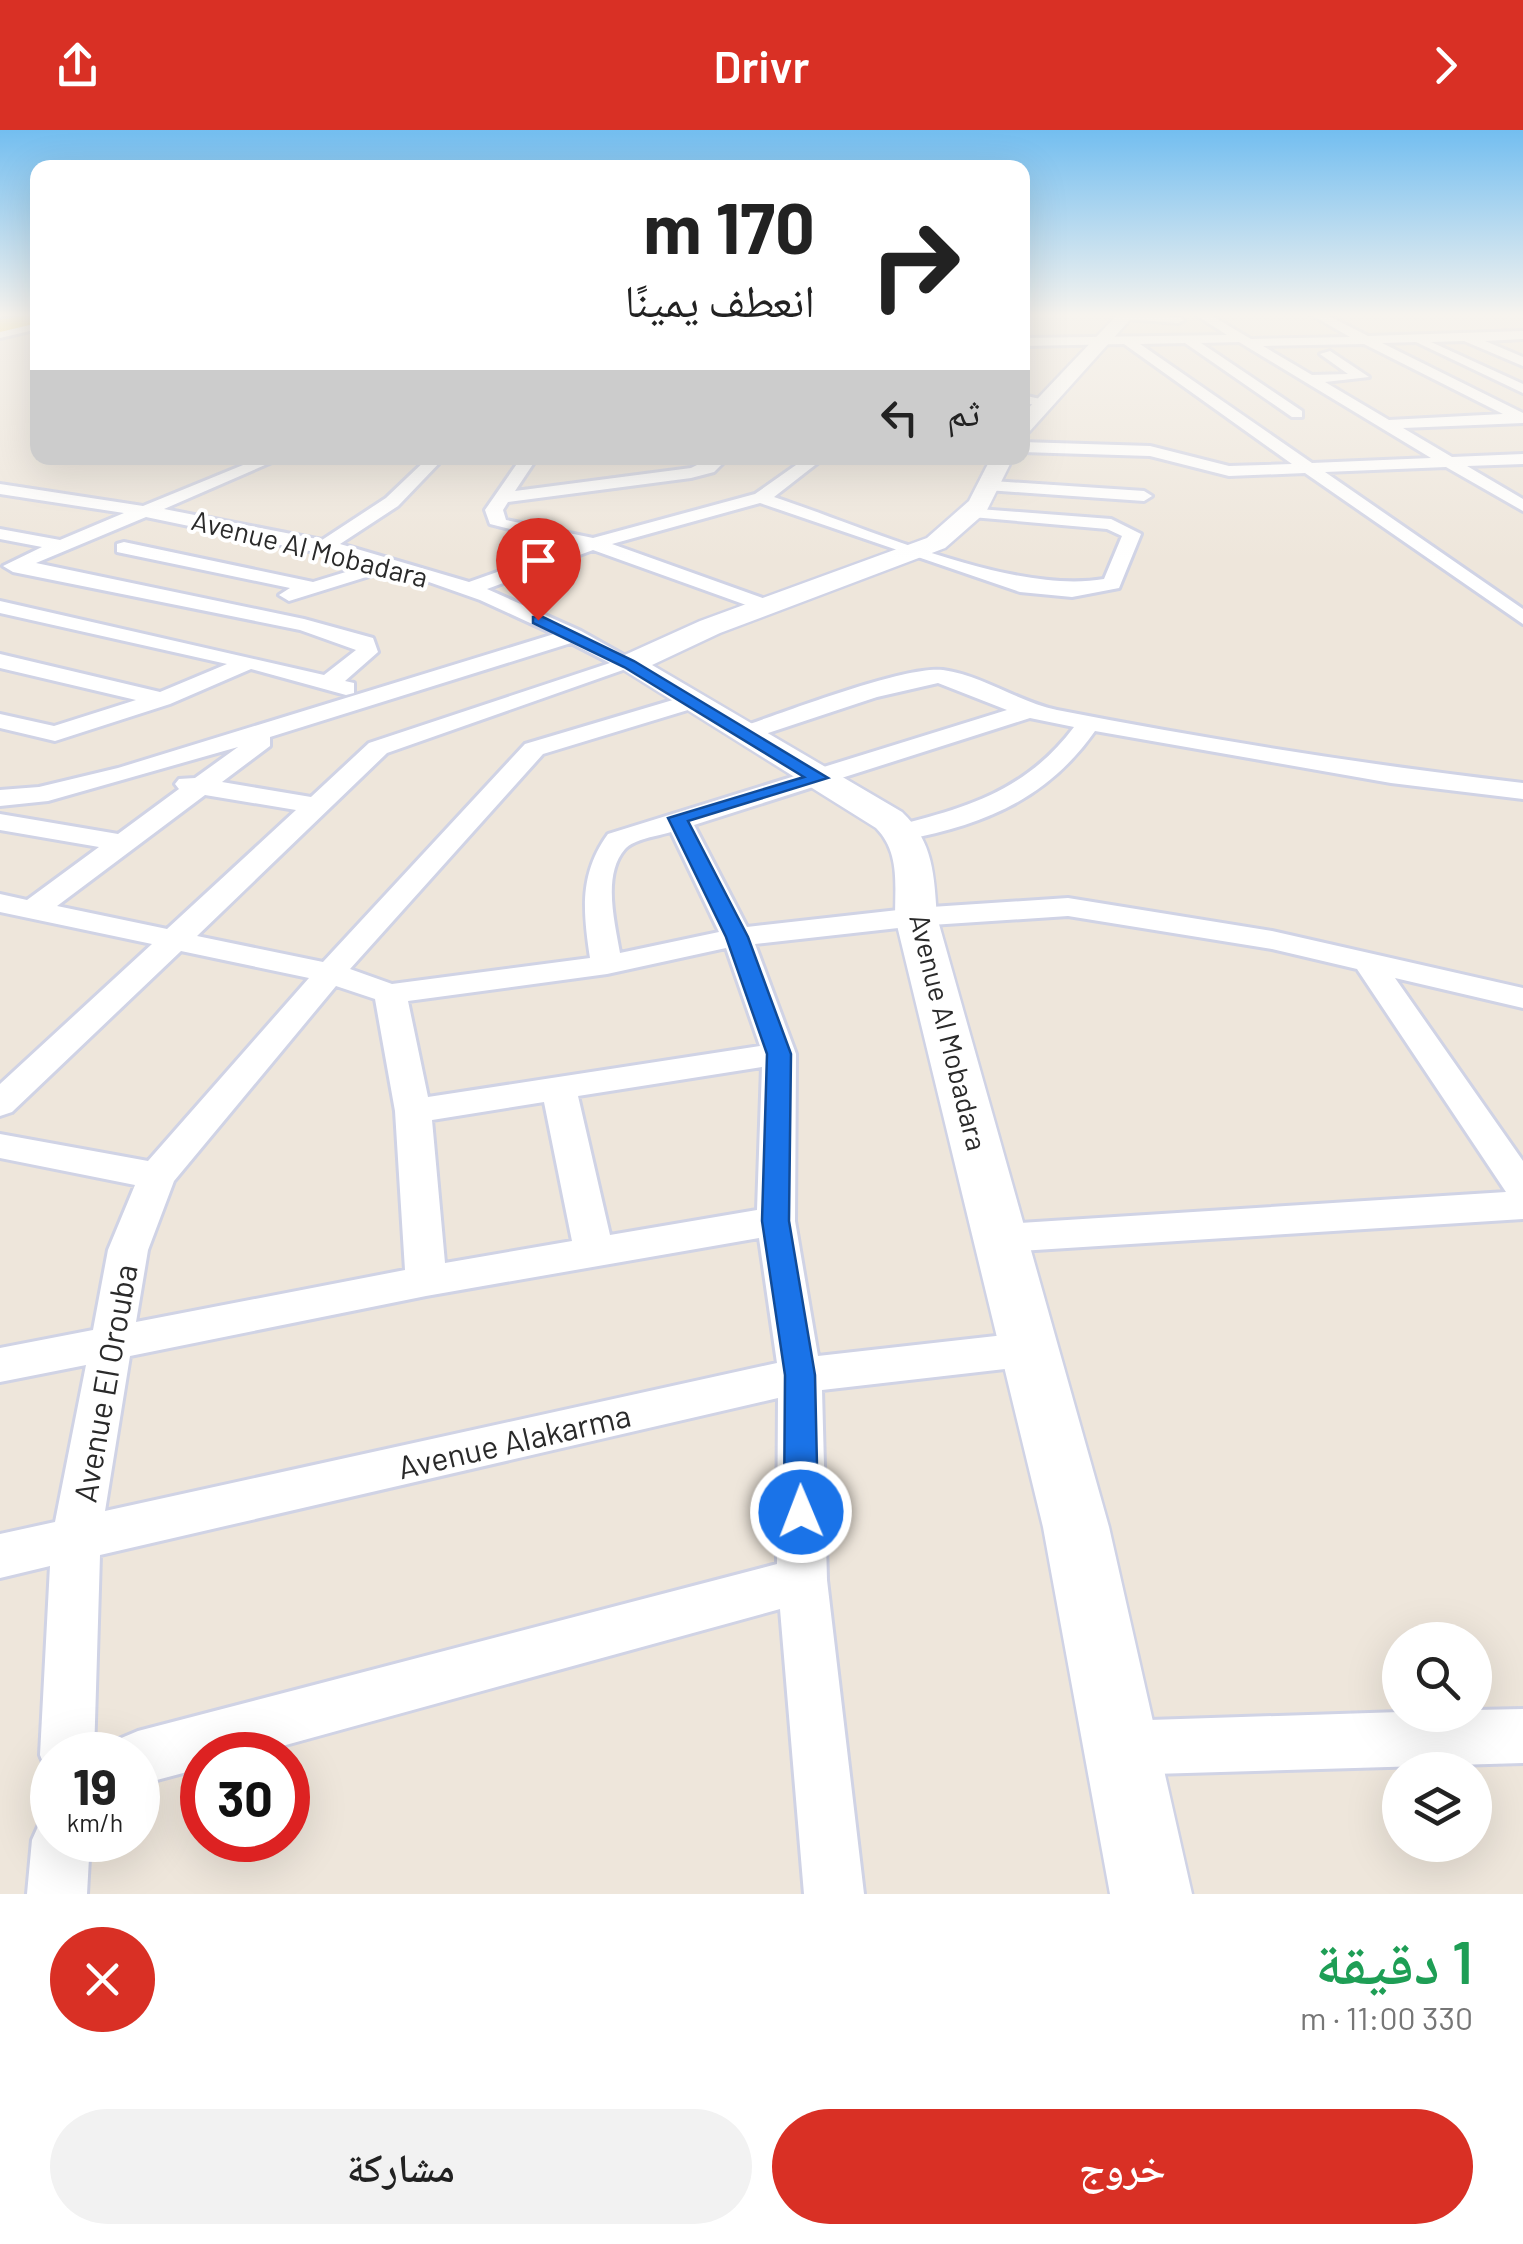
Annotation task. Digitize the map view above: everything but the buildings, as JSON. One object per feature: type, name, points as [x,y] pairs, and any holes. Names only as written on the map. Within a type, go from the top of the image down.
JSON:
[{"type":"street","points":[[1030,420],[1053,395]]},
{"type":"street","points":[[1206,395],[1523,618]]},
{"type":"street","points":[[1270,395],[1298,414]]},
{"type":"street","points":[[1335,395],[1523,506]]},
{"type":"street","points":[[1477,395],[1522,418]]},
{"type":"street","points":[[1030,400],[1047,402]]},
{"type":"street","points":[[1384,425],[1522,418]]},
{"type":"street","points":[[1030,447],[1150,451],[1229,471],[1523,459]]},
{"type":"street","points":[[8,568],[256,465]]},
{"type":"street","points":[[322,548],[392,502],[429,465]]},
{"type":"street","points":[[524,465],[494,510],[499,524],[592,544],[767,606]]},
{"type":"street","points":[[500,498],[691,474],[712,465]]},
{"type":"street","points":[[467,590],[592,544],[761,498],[806,465]]},
{"type":"street","points":[[0,1104],[378,748],[629,664],[946,538],[993,486],[1000,465]]},
{"type":"street","points":[[993,486],[1144,496]]},
{"type":"street","name":"Avenue Al Mobadara","points":[[0,489],[196,520],[395,564],[467,590],[574,635],[629,664],[904,832],[913,847],[916,917],[1076,1527],[1118,1748],[1151,1894]]},
{"type":"street","points":[[761,498],[1020,586],[1072,592],[1112,584],[1132,534],[1111,524],[972,512]]},
{"type":"street","points":[[61,574],[196,520]]},
{"type":"street","points":[[102,531],[147,538]]},
{"type":"street","points":[[0,534],[64,546]]},
{"type":"street","points":[[108,554],[307,586]]},
{"type":"street","points":[[252,614],[307,586],[395,564]]},
{"type":"street","points":[[8,568],[61,574],[252,614],[365,643],[366,652],[358,661],[328,683]]},
{"type":"street","points":[[93,628],[161,596]]},
{"type":"street","points":[[0,607],[250,662],[374,697]]},
{"type":"street","points":[[0,798],[39,795],[127,774],[574,635]]},
{"type":"street","points":[[0,661],[162,698]]},
{"type":"street","points":[[0,721],[55,734],[162,698],[250,662]]},
{"type":"street","points":[[747,734],[928,675],[969,685],[1028,710],[1089,723],[1391,775],[1523,791]]},
{"type":"street","name":"Avenue El Orouba","points":[[68,1732],[76,1540],[128,1250],[157,1176],[330,974],[534,748],[692,701]]},
{"type":"street","points":[[607,965],[598,906],[603,857],[618,840],[1028,710]]},
{"type":"street","points":[[904,832],[957,823],[1025,793],[1071,752],[1089,723]]},
{"type":"street","points":[[34,910],[284,724]]},
{"type":"street","points":[[127,774],[316,806]]},
{"type":"street","points":[[678,818],[737,937],[779,1054],[776,1221],[800,1375],[802,1580],[834,1894]]},
{"type":"street","points":[[0,822],[121,843]]},
{"type":"street","points":[[0,903],[330,974],[390,994],[607,965],[737,937],[916,917],[1068,907],[1272,940],[1370,966],[1523,998]]},
{"type":"street","points":[[1370,966],[1523,1189]]},
{"type":"street","points":[[390,994],[413,1111],[426,1281]]},
{"type":"street","points":[[413,1111],[779,1054]]},
{"type":"street","points":[[558,1086],[594,1251]]},
{"type":"street","points":[[0,1146],[157,1176]]},
{"type":"street","points":[[1003,1238],[1523,1205]]},
{"type":"street","points":[[0,1364],[426,1281],[776,1221]]},
{"type":"street","name":"Avenue Alakarma","points":[[0,1556],[800,1375],[1032,1349]]},
{"type":"street","points":[[160,1752],[802,1580]]},
{"type":"street","points":[[1118,1748],[1523,1736]]},
{"type":"street","points":[[56,1894],[59,1862]]},
{"type":"route","points":[[538,620],[629,664],[819,778],[678,818],[737,937],[779,1054],[776,1221],[800,1375],[801,1512]]}]
